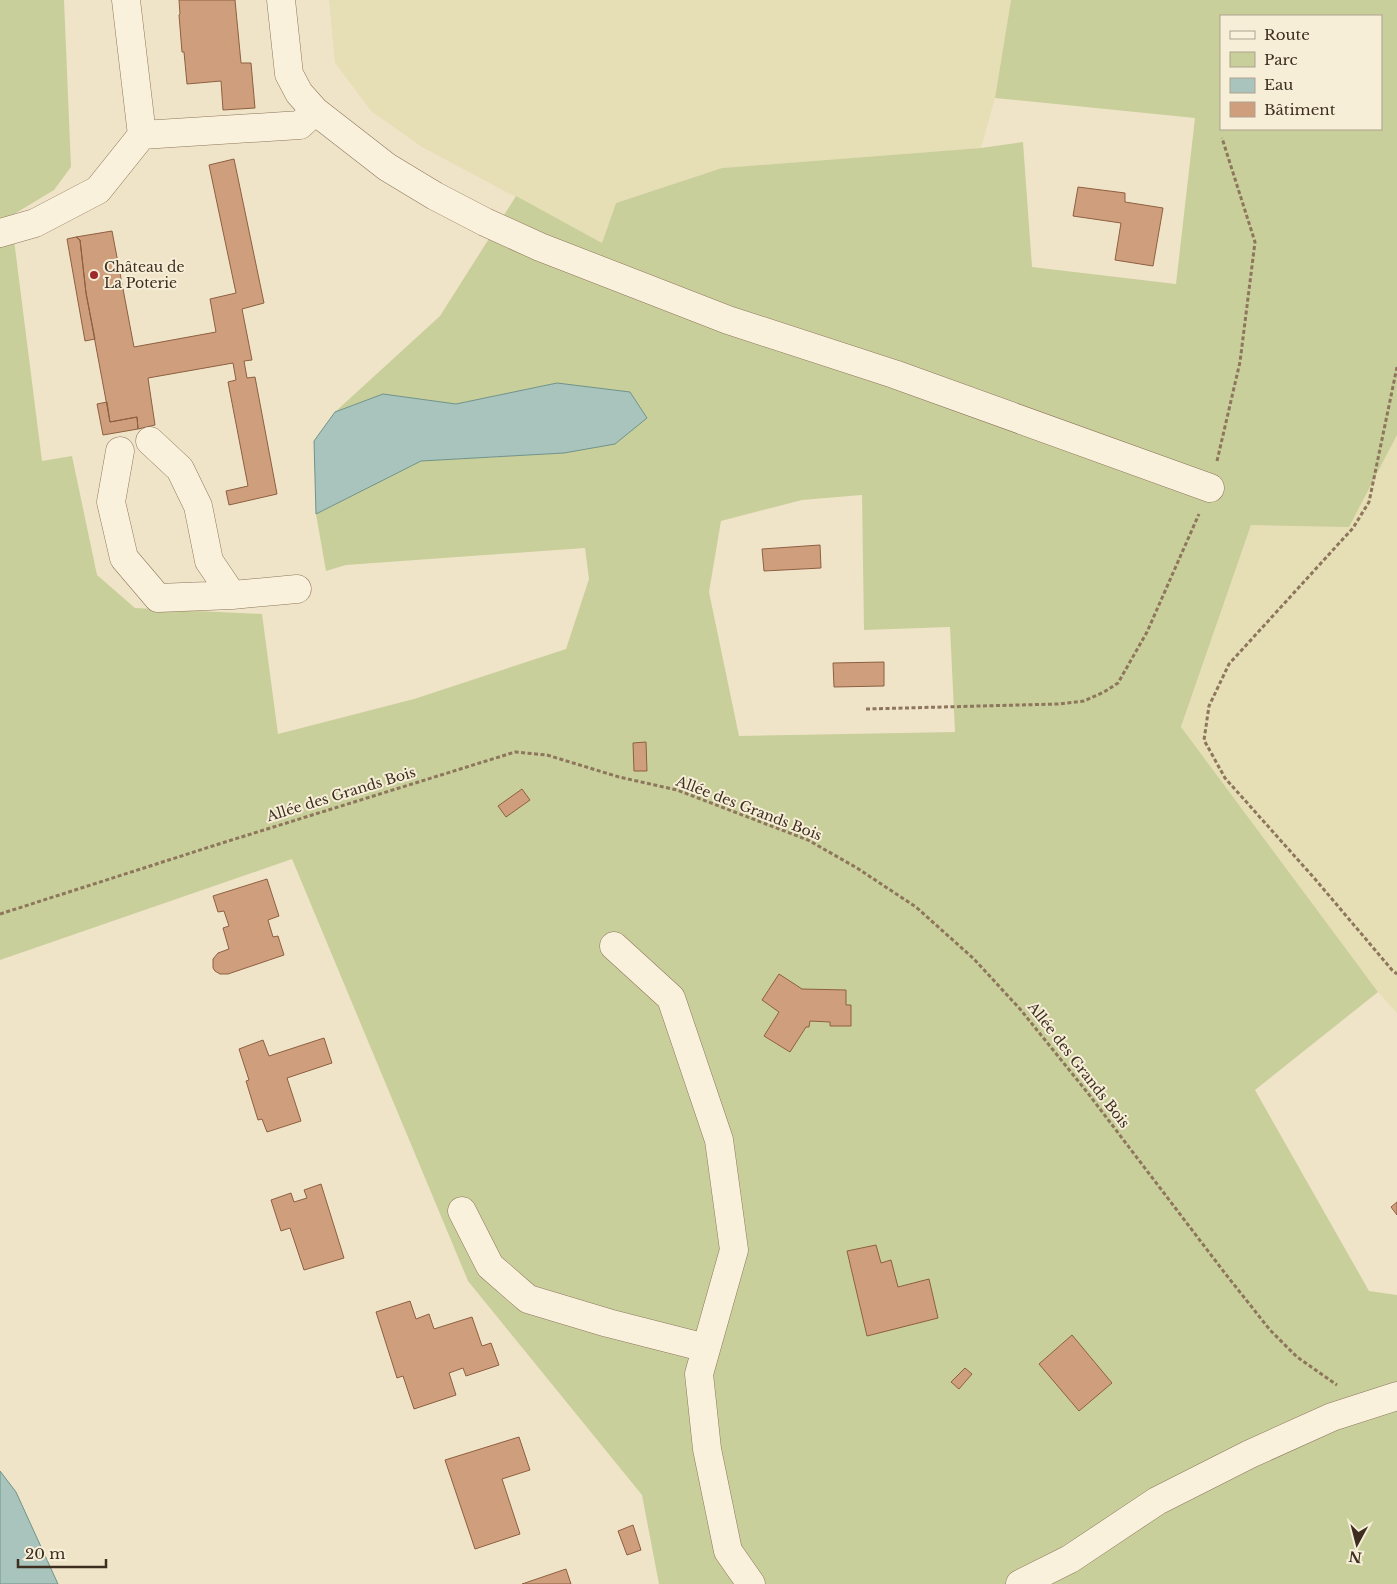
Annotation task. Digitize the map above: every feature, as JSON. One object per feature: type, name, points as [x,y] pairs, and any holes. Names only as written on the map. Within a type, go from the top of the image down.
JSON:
[{"type":"street","points":[[0,233],[35,223],[98,190],[142,135],[126,0]]},
{"type":"street","points":[[281,0],[289,74],[299,93],[315,111],[387,167],[435,196],[485,222],[540,246],[728,320],[894,374],[1210,488]]},
{"type":"street","points":[[142,135],[300,125],[315,111]]},
{"type":"street","points":[[150,441],[180,469],[198,506],[209,561],[232,595]]},
{"type":"street","points":[[120,451],[110,502],[124,558],[158,598],[232,595],[297,589]]},
{"type":"street","points":[[614,946],[671,998],[718,1140],[734,1250],[698,1374],[707,1449],[728,1551],[751,1584]]},
{"type":"street","points":[[462,1211],[490,1266],[528,1299],[608,1323],[706,1348]]},
{"type":"street","points":[[1020,1584],[1070,1559],[1157,1502],[1250,1454],[1332,1417],[1397,1396]]},
{"type":"path","points":[[866,709],[1084,702],[1118,683],[1147,632],[1210,488],[1240,362],[1255,242],[1222,138]]},
{"type":"path","points":[[1397,367],[1369,502],[1353,528],[1229,664],[1209,706],[1204,740],[1225,778],[1397,974]]},
{"type":"path","name":"Allée des Grands Bois","points":[[0,914],[515,752],[547,755],[619,777],[678,790],[808,840],[857,868],[916,907],[974,958],[1020,1009],[1087,1092],[1270,1330],[1297,1357],[1318,1373],[1369,1404]]},
{"type":"shaded area","points":[[329,0],[1011,0],[995,98],[981,148],[722,168],[616,203],[602,243],[422,147],[371,111],[335,63]]},
{"type":"shaded area","points":[[1397,435],[1397,1013],[1378,992],[1181,728],[1251,525],[1349,526]]},
{"type":"green space","points":[[0,0],[64,0],[71,167],[54,190],[11,216],[42,461],[72,456],[97,575],[135,608],[262,614],[278,734],[414,699],[566,649],[589,579],[585,548],[346,565],[326,571],[316,514],[421,461],[564,453],[557,383],[456,404],[383,394],[335,412],[440,316],[516,196],[602,243],[616,203],[722,168],[981,148],[1023,142],[1032,267],[1176,284],[1195,118],[995,98],[1011,0],[1397,0],[1397,435],[1349,527],[1251,525],[1181,727],[1378,992],[1255,1090],[1369,1291],[1397,1295],[1397,1584],[659,1584],[642,1495],[468,1281],[292,859],[0,960]],"holes":[[[862,495],[864,630],[950,627],[955,732],[739,736],[709,592],[721,521],[802,500]]]},
{"type":"water","points":[[557,383],[630,392],[647,418],[615,444],[564,453],[421,461],[316,514],[314,441],[335,412],[383,394],[456,404]]},
{"type":"water","points":[[0,1471],[16,1492],[58,1584],[0,1584]]},
{"type":"building","points":[[179,0],[235,0],[241,63],[251,63],[255,108],[223,110],[221,81],[187,84],[184,52],[182,52]]},
{"type":"building","points":[[234,159],[264,303],[242,309],[252,360],[244,361],[247,378],[255,377],[277,494],[229,505],[226,491],[248,486],[228,382],[236,380],[233,363],[148,378],[155,425],[138,429],[137,417],[110,422],[86,293],[80,240],[76,237],[112,231],[134,347],[216,332],[210,299],[236,293],[209,165]]},
{"type":"building","points":[[1078,187],[1125,193],[1125,202],[1163,208],[1153,266],[1115,260],[1121,223],[1073,216]]},
{"type":"building","points":[[76,237],[80,240],[86,293],[95,339],[85,341],[67,239]]},
{"type":"building","points":[[107,402],[110,422],[137,417],[138,429],[103,435],[97,404]]},
{"type":"building","points":[[820,545],[821,568],[764,571],[762,549]]},
{"type":"building","points":[[884,662],[884,686],[834,687],[833,663]]},
{"type":"building","points":[[646,742],[647,771],[634,771],[633,743]]},
{"type":"building","points":[[522,789],[530,800],[506,817],[498,806]]},
{"type":"building","points":[[267,879],[279,916],[268,920],[273,937],[278,936],[284,955],[228,974],[220,974],[213,968],[213,959],[218,953],[229,949],[223,928],[229,926],[224,911],[218,912],[213,896]]},
{"type":"building","points":[[779,974],[802,989],[846,990],[846,1005],[851,1005],[851,1026],[830,1026],[830,1022],[810,1021],[809,1027],[806,1027],[790,1052],[764,1036],[779,1012],[762,1000]]},
{"type":"building","points":[[324,1038],[332,1063],[287,1078],[301,1121],[267,1132],[262,1119],[258,1120],[246,1081],[249,1080],[239,1049],[263,1040],[269,1056]]},
{"type":"building","points":[[321,1184],[344,1258],[304,1270],[290,1228],[281,1231],[271,1200],[291,1193],[294,1202],[307,1198],[304,1190]]},
{"type":"building","points":[[1397,1202],[1397,1215],[1391,1207]]},
{"type":"building","points":[[876,1245],[881,1263],[891,1260],[898,1287],[929,1279],[938,1318],[867,1336],[847,1251]]},
{"type":"building","points":[[410,1301],[416,1319],[429,1314],[434,1329],[472,1317],[482,1346],[491,1343],[499,1365],[466,1376],[463,1368],[449,1373],[456,1395],[414,1409],[403,1376],[397,1378],[376,1312]]},
{"type":"building","points":[[1072,1335],[1112,1383],[1079,1411],[1039,1364]]},
{"type":"building","points":[[965,1368],[972,1374],[959,1389],[951,1382]]},
{"type":"building","points":[[519,1437],[530,1470],[502,1479],[520,1534],[475,1549],[445,1460]]},
{"type":"building","points":[[633,1525],[641,1550],[627,1555],[618,1531]]},
{"type":"building","points":[[566,1569],[571,1584],[522,1584]]},
{"type":"place","name":"Château de La Poterie","points":[[94,275]]}]
